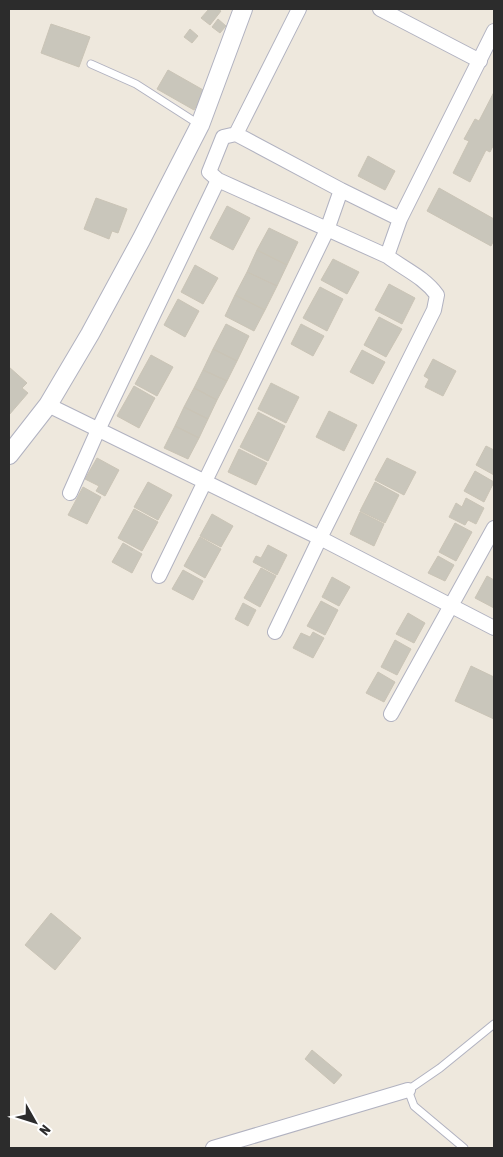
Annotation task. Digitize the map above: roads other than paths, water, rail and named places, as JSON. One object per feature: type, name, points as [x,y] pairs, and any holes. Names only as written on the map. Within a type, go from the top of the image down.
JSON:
[{"type":"street","points":[[9,455],[48,405],[90,334],[200,125],[243,9]]},
{"type":"street","points":[[236,134],[299,9]]},
{"type":"street","points":[[387,10],[480,61]]},
{"type":"street","points":[[387,256],[400,219],[494,31]]},
{"type":"street","points":[[275,632],[434,310],[437,295],[429,284],[387,256],[218,180],[208,172],[222,137],[236,134],[400,219]]},
{"type":"street","points":[[70,493],[98,430],[218,180]]},
{"type":"street","points":[[159,576],[327,230],[341,190]]},
{"type":"street","points":[[48,405],[320,538],[494,628]]},
{"type":"street","points":[[391,714],[494,528]]},
{"type":"street","points":[[213,1148],[408,1090]]},
{"type":"lane","points":[[91,64],[136,84],[200,125]]},
{"type":"lane","points":[[464,1148],[414,1106],[408,1090],[440,1068],[494,1024]]}]
